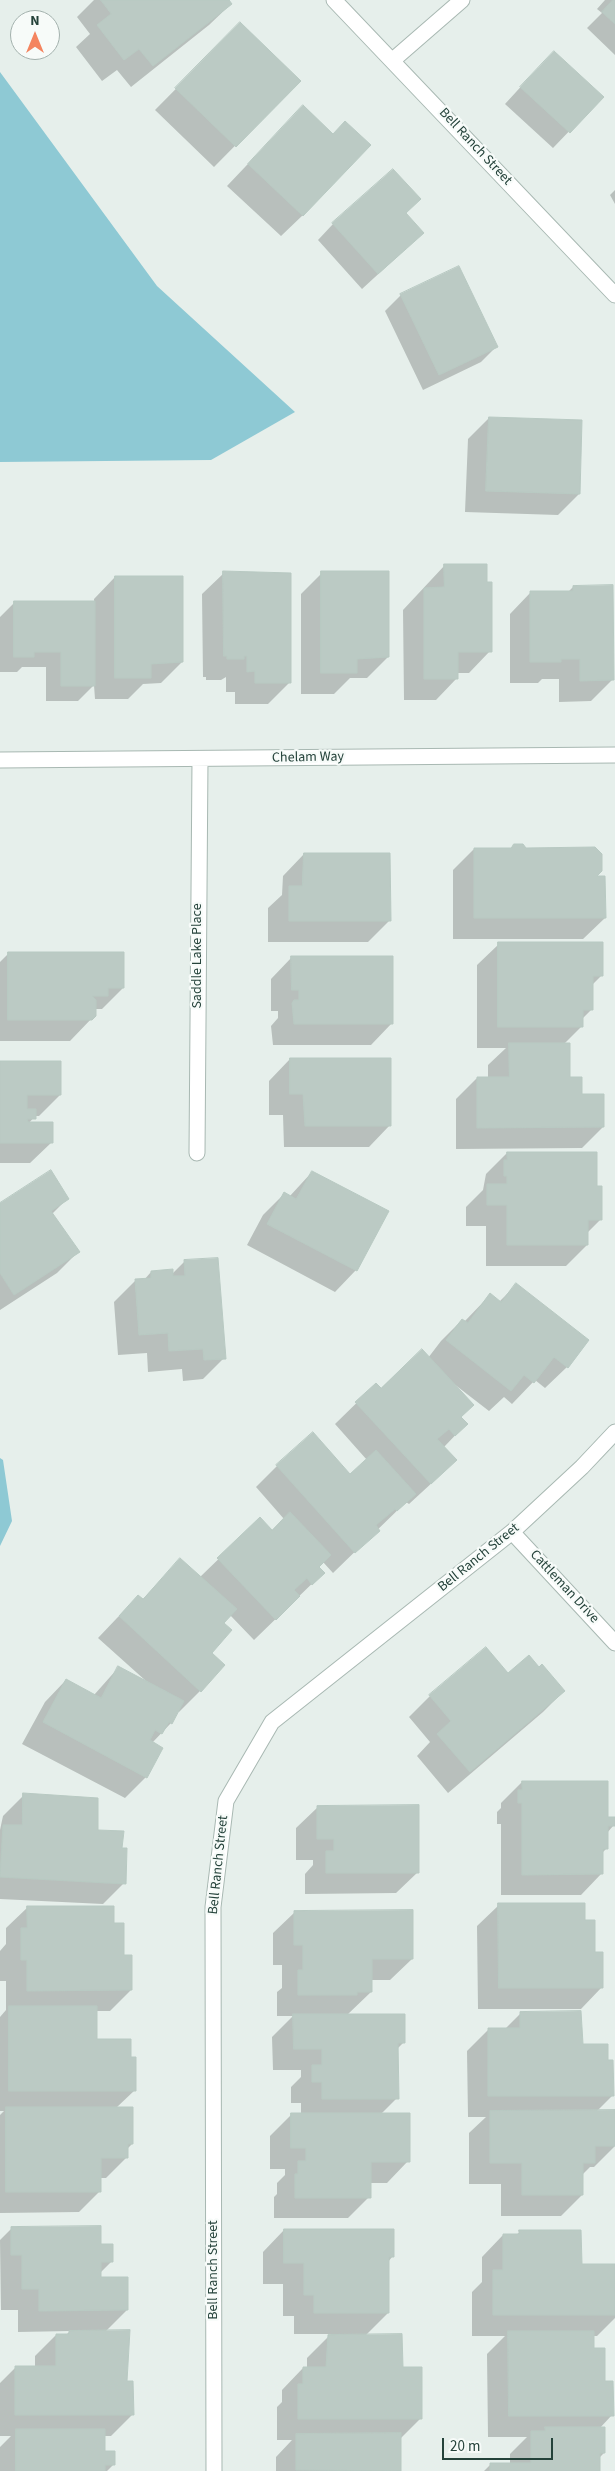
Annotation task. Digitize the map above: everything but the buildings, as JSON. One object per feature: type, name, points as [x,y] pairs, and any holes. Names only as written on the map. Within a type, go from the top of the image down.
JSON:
[{"type":"street","name":"Bell Ranch Street","points":[[334,0],[615,295]]},
{"type":"street","points":[[393,60],[462,0]]},
{"type":"street","name":"Chelam Way","points":[[0,760],[200,760],[615,755]]},
{"type":"street","name":"Saddle Lake Place","points":[[197,1153],[200,760]]},
{"type":"street","name":"Bell Ranch Street","points":[[214,2471],[213,1907],[226,1801],[272,1722],[512,1532],[582,1467],[615,1432]]},
{"type":"street","name":"Cattleman Drive","points":[[512,1532],[615,1643]]},
{"type":"water","points":[[0,72],[157,286],[295,412],[211,460],[0,462]]},
{"type":"water","points":[[0,1458],[3,1460],[12,1521],[0,1546]]}]
